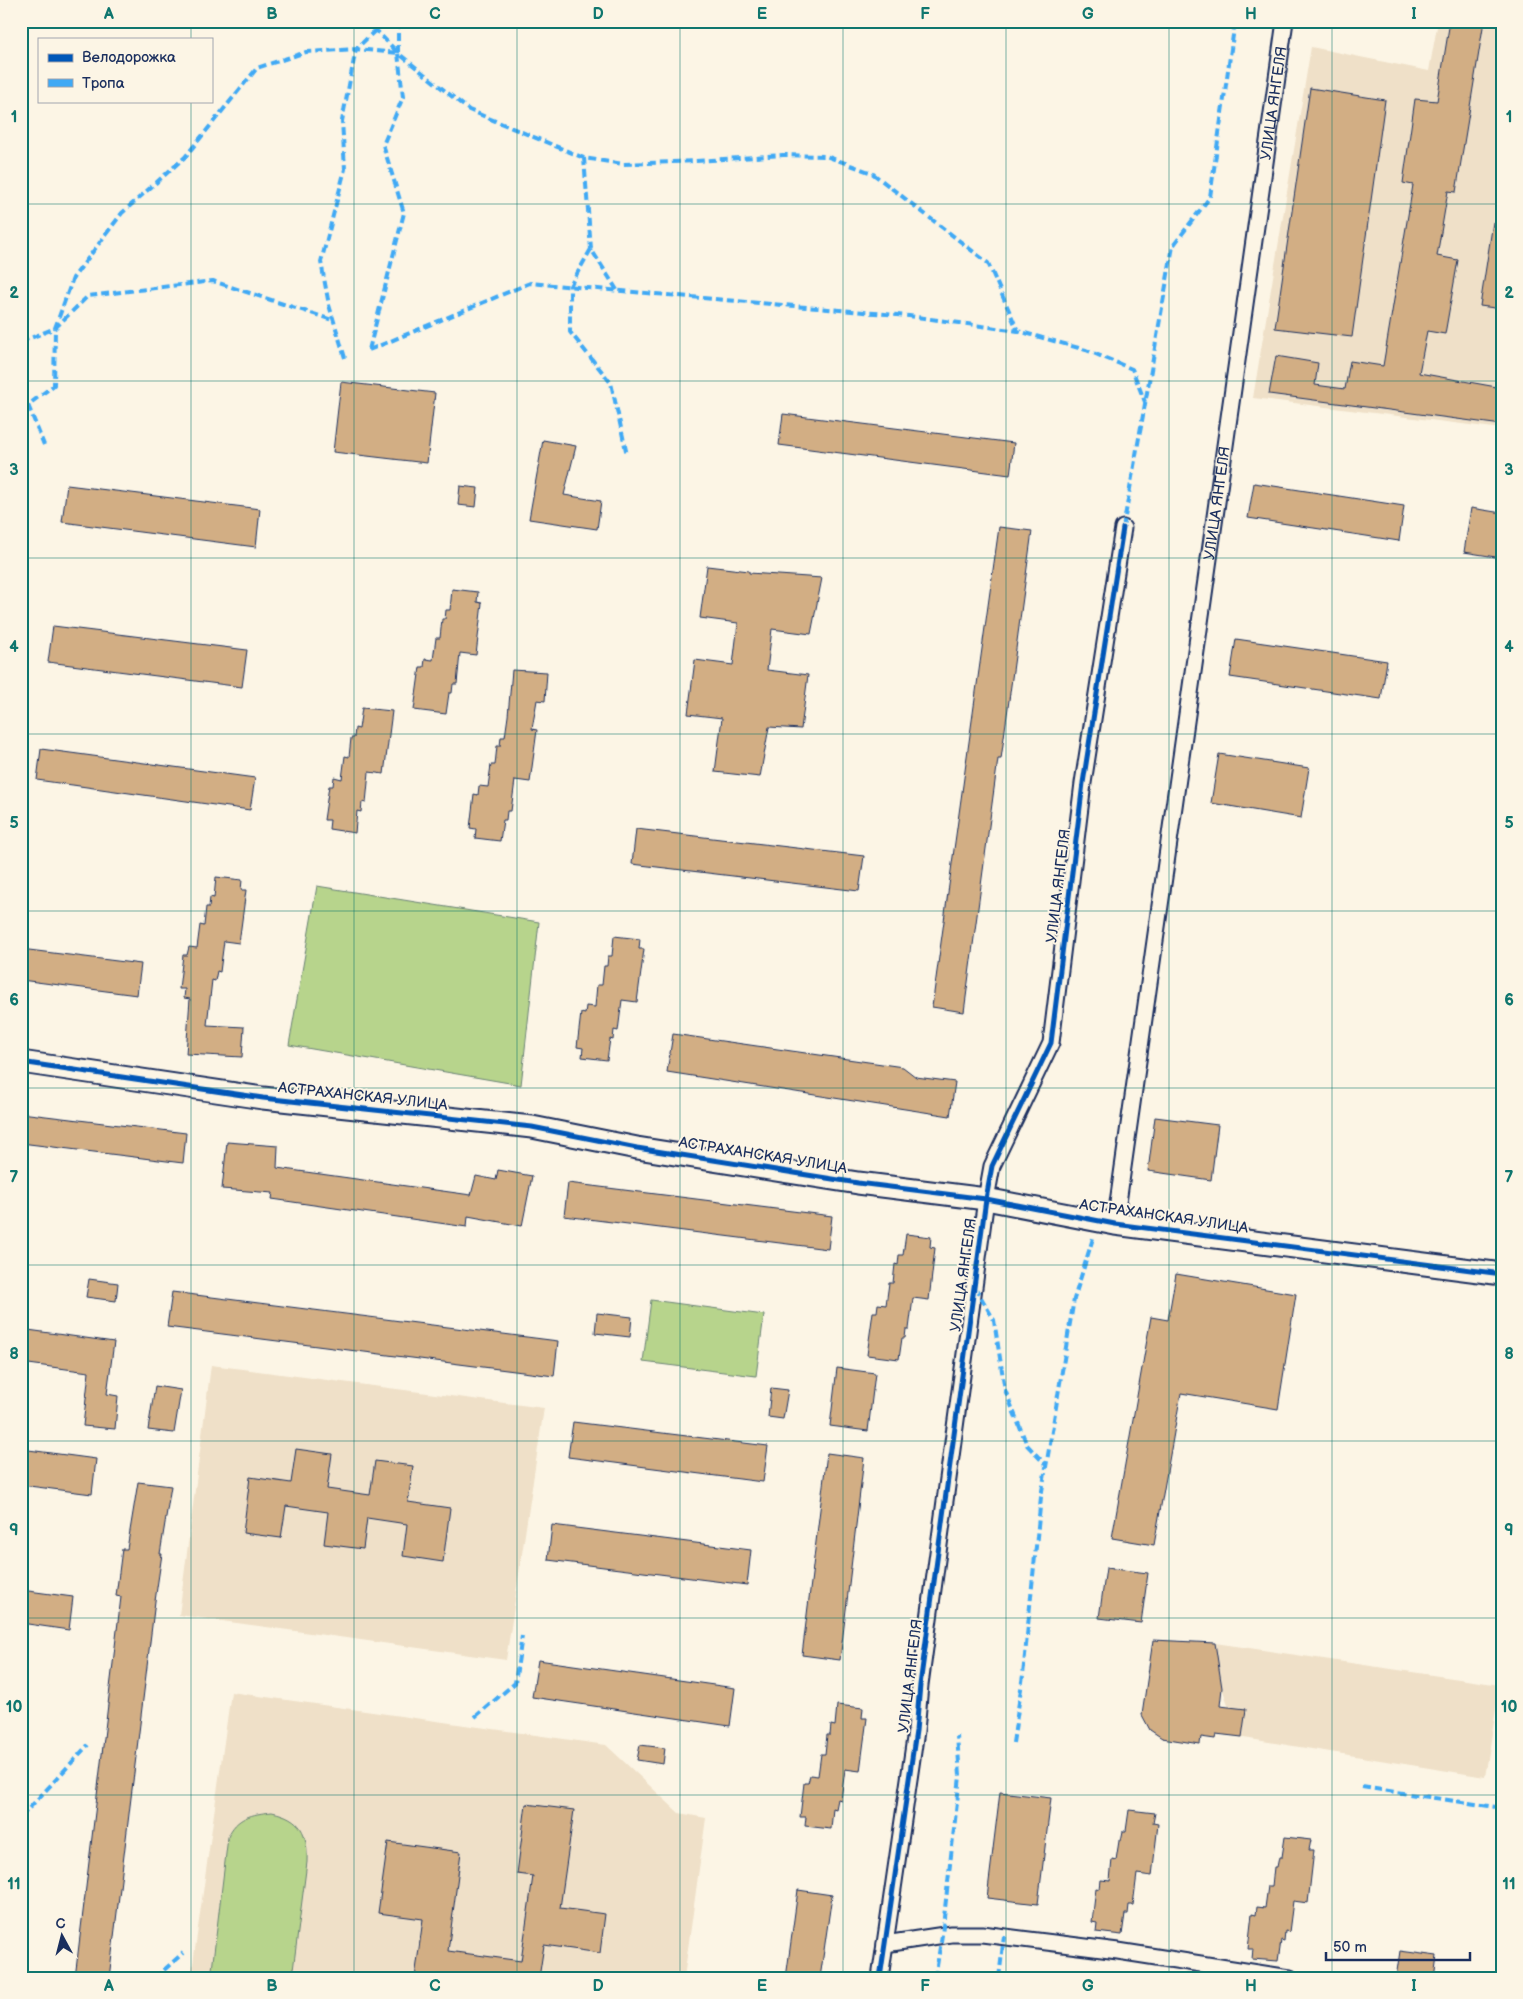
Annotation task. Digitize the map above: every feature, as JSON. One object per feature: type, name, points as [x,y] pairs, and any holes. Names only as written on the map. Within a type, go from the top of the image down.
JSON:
[{"type":"street","name":"УЛИЦА ЯНГЕЛЯ","points":[[1115,1224],[1285,21]]},
{"type":"street","name":"УЛИЦА ЯНГЕЛЯ","points":[[880,1978],[916,1731],[923,1665],[986,1199],[992,1166],[1051,1043],[1083,783],[1122,528]]},
{"type":"street","name":"АСТРАХАНСКАЯ УЛИЦА","points":[[21,1062],[263,1098],[532,1127],[556,1134],[637,1148],[858,1183],[986,1199],[1115,1224],[1502,1274]]},
{"type":"street","points":[[886,1944],[951,1934],[982,1934],[1118,1951],[1290,1978]]},
{"type":"shaded area","points":[[1438,21],[1502,21],[1502,429],[1253,398],[1311,47],[1429,71]]},
{"type":"shaded area","points":[[211,1365],[544,1408],[506,1660],[179,1615]]},
{"type":"shaded area","points":[[1215,1643],[1500,1685],[1485,1777],[1225,1735],[1229,1707],[1222,1688]]},
{"type":"shaded area","points":[[231,1692],[606,1745],[679,1813],[706,1818],[684,1978],[191,1978]]},
{"type":"green space","points":[[317,886],[539,922],[521,1085],[289,1045]]},
{"type":"green space","points":[[651,1300],[764,1315],[756,1376],[643,1362]]},
{"type":"green space","points":[[272,1812],[290,1818],[296,1823],[301,1828],[306,1843],[307,1862],[292,1978],[211,1978],[228,1837],[235,1825],[245,1818]]},
{"type":"building","points":[[1450,21],[1484,21],[1456,192],[1448,191],[1437,256],[1458,260],[1445,334],[1427,331],[1419,373],[1502,388],[1502,425],[1269,394],[1276,356],[1318,363],[1315,385],[1345,389],[1350,361],[1383,366],[1413,185],[1403,183],[1415,99],[1437,101]]},
{"type":"building","points":[[1310,88],[1385,100],[1352,337],[1275,328]]},
{"type":"building","points":[[1493,222],[1502,223],[1502,309],[1480,306]]},
{"type":"building","points":[[341,382],[435,393],[427,463],[333,452]]},
{"type":"building","points":[[783,414],[1014,443],[1010,475],[779,445]]},
{"type":"building","points":[[543,440],[576,446],[564,495],[601,501],[597,529],[529,519]]},
{"type":"building","points":[[1254,483],[1404,506],[1399,541],[1248,518]]},
{"type":"building","points":[[67,485],[260,509],[256,547],[62,522]]},
{"type":"building","points":[[460,486],[478,488],[476,507],[458,505]]},
{"type":"building","points":[[1471,508],[1502,513],[1502,558],[1464,552]]},
{"type":"building","points":[[999,527],[1032,531],[1001,759],[998,759],[964,1012],[932,1007]]},
{"type":"building","points":[[707,566],[749,571],[749,573],[822,578],[811,634],[772,629],[767,670],[808,675],[801,729],[769,727],[760,777],[715,772],[722,718],[688,714],[695,660],[733,665],[738,623],[700,618]]},
{"type":"building","points":[[452,589],[478,592],[477,602],[482,603],[476,655],[460,653],[457,684],[453,684],[452,693],[449,693],[446,714],[414,710],[420,667],[424,667],[425,659],[433,660],[436,638],[440,638],[442,619],[445,619],[446,610],[450,610]]},
{"type":"building","points":[[53,626],[247,650],[242,687],[48,662]]},
{"type":"building","points":[[1236,639],[1387,661],[1381,699],[1230,677]]},
{"type":"building","points":[[512,670],[547,672],[545,701],[537,700],[532,729],[537,730],[530,782],[515,780],[511,811],[507,811],[506,820],[503,820],[500,841],[475,838],[476,829],[470,828],[474,794],[478,795],[479,786],[488,787],[491,765],[495,765],[497,746],[500,746],[501,737],[505,737]]},
{"type":"building","points":[[362,708],[392,711],[384,774],[369,772],[366,803],[362,802],[361,812],[357,811],[355,833],[329,829],[330,820],[324,820],[329,786],[333,786],[334,777],[342,779],[345,756],[349,757],[351,738],[354,738],[355,728],[359,729]]},
{"type":"building","points":[[41,749],[255,778],[250,810],[37,780]]},
{"type":"building","points":[[1219,754],[1309,768],[1301,818],[1211,803]]},
{"type":"building","points":[[636,829],[864,856],[859,891],[632,864]]},
{"type":"building","points":[[216,877],[242,880],[241,890],[246,890],[239,943],[224,941],[220,972],[217,971],[215,981],[212,980],[207,1025],[244,1027],[242,1057],[186,1054],[190,999],[184,998],[185,989],[179,989],[183,955],[187,955],[189,947],[197,948],[200,925],[204,926],[206,907],[209,907],[210,897],[214,898]]},
{"type":"building","points":[[614,936],[640,939],[639,949],[644,949],[637,1002],[622,1000],[618,1031],[614,1030],[613,1040],[610,1039],[607,1060],[582,1057],[583,1048],[577,1047],[581,1013],[585,1014],[586,1006],[595,1007],[597,985],[602,985],[604,966],[607,966],[608,956],[612,956]]},
{"type":"building","points":[[21,949],[141,964],[137,995],[21,980]]},
{"type":"building","points":[[673,1034],[903,1067],[916,1077],[955,1082],[950,1116],[667,1072]]},
{"type":"building","points":[[21,1113],[186,1133],[183,1163],[21,1143]]},
{"type":"building","points":[[1155,1117],[1218,1125],[1211,1180],[1148,1171]]},
{"type":"building","points":[[227,1142],[278,1146],[277,1168],[471,1195],[476,1176],[496,1180],[498,1170],[532,1176],[522,1226],[468,1216],[467,1227],[272,1199],[273,1193],[222,1189]]},
{"type":"building","points":[[568,1183],[832,1216],[828,1249],[564,1216]]},
{"type":"building","points":[[906,1234],[931,1237],[930,1247],[935,1248],[929,1300],[913,1298],[909,1329],[906,1329],[905,1338],[902,1338],[899,1359],[867,1355],[873,1312],[877,1312],[878,1304],[886,1305],[889,1283],[893,1283],[895,1264],[898,1265],[899,1255],[903,1255]]},
{"type":"building","points":[[1176,1274],[1296,1294],[1278,1409],[1181,1393],[1154,1545],[1112,1538],[1151,1317],[1168,1320]]},
{"type":"building","points":[[89,1279],[118,1283],[116,1301],[86,1297]]},
{"type":"building","points":[[172,1292],[558,1341],[554,1376],[167,1327]]},
{"type":"building","points":[[597,1313],[632,1317],[630,1337],[595,1333]]},
{"type":"building","points":[[21,1329],[114,1342],[107,1394],[118,1396],[115,1429],[83,1426],[89,1372],[21,1363]]},
{"type":"building","points":[[837,1368],[875,1373],[868,1431],[830,1426]]},
{"type":"building","points":[[155,1386],[181,1390],[174,1433],[148,1430]]},
{"type":"building","points":[[771,1388],[788,1390],[783,1419],[768,1417]]},
{"type":"building","points":[[573,1422],[768,1446],[763,1482],[568,1457]]},
{"type":"building","points":[[21,1449],[96,1459],[92,1494],[21,1485]]},
{"type":"building","points":[[296,1449],[332,1454],[327,1489],[370,1495],[375,1461],[413,1466],[408,1502],[450,1508],[443,1562],[403,1556],[407,1524],[367,1518],[363,1549],[324,1544],[328,1512],[286,1506],[281,1538],[243,1533],[250,1477],[291,1483]]},
{"type":"building","points":[[827,1453],[864,1458],[840,1660],[802,1655]]},
{"type":"building","points":[[138,1482],[171,1486],[160,1554],[162,1554],[109,1978],[75,1978],[121,1597],[116,1596],[122,1549],[127,1549]]},
{"type":"building","points":[[552,1525],[751,1550],[747,1585],[548,1560]]},
{"type":"building","points":[[1106,1568],[1148,1573],[1141,1623],[1099,1618]]},
{"type":"building","points":[[21,1590],[73,1597],[69,1630],[21,1623]]},
{"type":"building","points":[[1153,1640],[1215,1643],[1222,1688],[1220,1706],[1246,1709],[1242,1737],[1216,1734],[1215,1739],[1201,1737],[1200,1744],[1162,1738],[1150,1730],[1142,1715]]},
{"type":"building","points":[[538,1660],[735,1688],[730,1726],[532,1697]]},
{"type":"building","points":[[837,1705],[863,1708],[862,1718],[867,1718],[860,1771],[845,1769],[841,1800],[838,1799],[836,1809],[833,1808],[831,1829],[805,1826],[806,1817],[800,1817],[804,1783],[808,1783],[810,1775],[818,1776],[821,1754],[825,1754],[827,1735],[830,1735],[831,1725],[835,1726]]},
{"type":"building","points":[[640,1745],[665,1748],[663,1764],[637,1760]]},
{"type":"building","points":[[1000,1792],[1051,1798],[1038,1904],[987,1898]]},
{"type":"building","points":[[526,1804],[574,1810],[560,1908],[605,1914],[600,1953],[544,1945],[539,1978],[415,1978],[423,1919],[378,1913],[388,1842],[461,1852],[448,1951],[521,1961],[533,1876],[517,1874]]},
{"type":"building","points":[[1129,1810],[1155,1813],[1153,1823],[1158,1824],[1152,1876],[1137,1874],[1133,1905],[1129,1905],[1128,1914],[1125,1914],[1122,1935],[1096,1932],[1097,1923],[1092,1922],[1096,1888],[1100,1889],[1101,1880],[1110,1881],[1112,1859],[1116,1860],[1119,1841],[1121,1841],[1123,1831],[1126,1831]]},
{"type":"building","points":[[1285,1837],[1311,1840],[1309,1850],[1314,1850],[1308,1903],[1293,1901],[1289,1932],[1285,1931],[1284,1941],[1281,1940],[1278,1961],[1252,1959],[1253,1949],[1248,1949],[1252,1914],[1256,1915],[1257,1907],[1265,1908],[1268,1886],[1272,1886],[1274,1867],[1277,1867],[1279,1857],[1282,1857]]},
{"type":"building","points":[[798,1890],[832,1895],[820,1978],[786,1978]]},
{"type":"building","points":[[1400,1951],[1437,1956],[1434,1978],[1396,1978]]},
{"type":"marked path","points":[[369,350],[404,213],[383,145],[403,97],[398,53],[376,30],[375,21]]},
{"type":"marked path","points":[[345,358],[329,305],[321,262],[345,169],[342,121],[356,49],[385,21]]},
{"type":"marked path","points":[[398,21],[398,53],[469,110],[584,158],[623,164],[783,155],[826,156],[872,173],[988,263],[1018,331]]},
{"type":"marked path","points":[[1123,528],[1173,246],[1210,197],[1235,21]]},
{"type":"marked path","points":[[21,406],[28,405],[54,385],[55,328],[73,278],[122,213],[185,157],[257,68],[306,52],[356,49],[398,53]]},
{"type":"marked path","points":[[584,158],[591,249],[617,290]]},
{"type":"marked path","points":[[591,249],[570,286],[570,332],[611,383],[627,455]]},
{"type":"marked path","points":[[21,342],[55,328],[88,296],[213,281],[335,321]]},
{"type":"marked path","points":[[369,350],[530,283],[909,316],[1018,331],[1086,350],[1132,369],[1145,402]]},
{"type":"marked path","points":[[28,405],[44,445]]},
{"type":"marked path","points":[[1013,1743],[1023,1675],[1041,1497],[1074,1299],[1094,1235]]},
{"type":"marked path","points":[[975,1287],[994,1320],[1005,1390],[1027,1445],[1046,1465]]},
{"type":"marked path","points":[[475,1717],[515,1683],[522,1636]]},
{"type":"marked path","points":[[935,1978],[942,1935],[960,1776],[957,1736]]},
{"type":"marked path","points":[[21,1817],[88,1745]]},
{"type":"marked path","points":[[1362,1787],[1502,1808]]},
{"type":"marked path","points":[[999,1978],[1004,1936]]},
{"type":"marked path","points":[[155,1978],[183,1953]]},
{"type":"marked path","points":[[21,1958],[25,1978]]},
{"type":"cycle path","points":[[880,1978],[916,1731],[920,1685],[986,1199],[992,1166],[1051,1043],[1083,783],[1123,528]]},
{"type":"cycle path","points":[[21,1062],[263,1098],[532,1127],[637,1148],[858,1183],[986,1199],[1115,1224],[1502,1274]]}]
